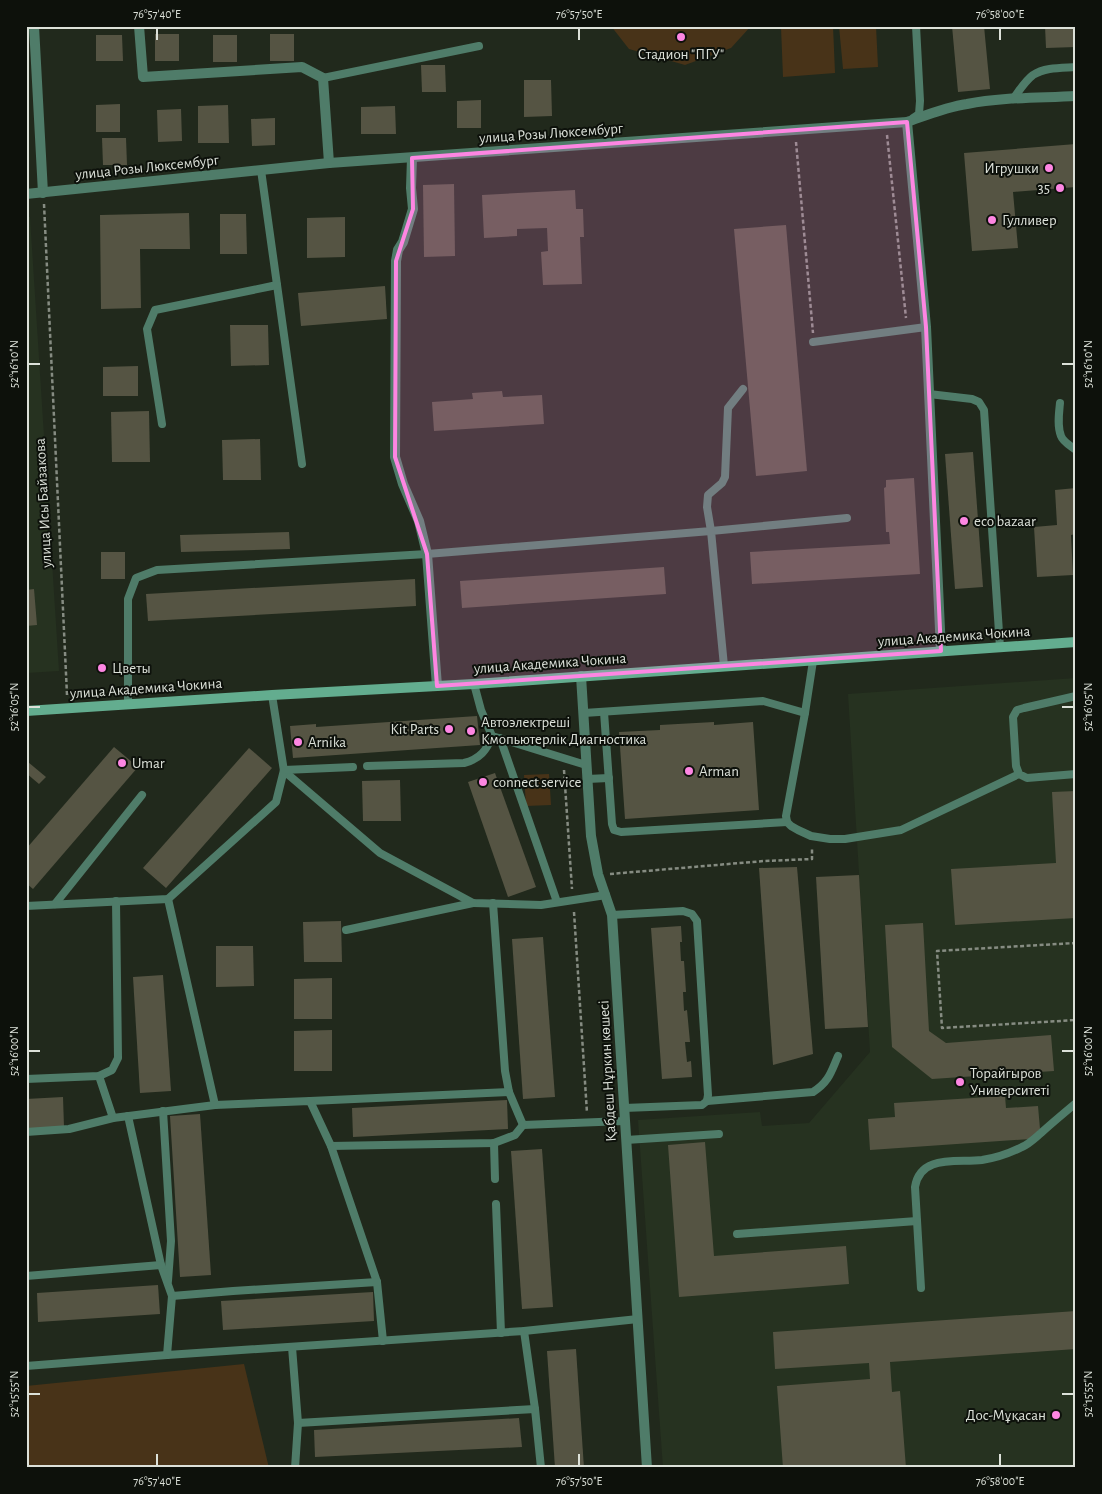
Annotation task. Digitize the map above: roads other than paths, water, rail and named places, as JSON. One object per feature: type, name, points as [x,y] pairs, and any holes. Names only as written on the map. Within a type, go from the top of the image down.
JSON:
[{"type":"main road","name":"улица Академика Чокина","points":[[26,711],[474,684],[1076,642]]},
{"type":"street","points":[[34,26],[43,193]]},
{"type":"street","points":[[139,26],[143,77],[302,67],[323,78],[329,163]]},
{"type":"street","name":"улица Розы Люксембург","points":[[26,194],[329,163],[907,122],[966,104],[1013,99],[1076,96]]},
{"type":"street","points":[[907,122],[926,327],[941,651]]},
{"type":"street","points":[[412,158],[411,188],[413,209],[403,242],[398,250],[396,261],[395,457],[403,484],[419,521],[427,554],[438,686]]},
{"type":"street","name":"Қабдеш Нұркин көшесі","points":[[581,676],[591,836],[598,874],[612,915],[648,1468]]},
{"type":"lane","points":[[907,122],[919,114],[916,26]]},
{"type":"lane","points":[[323,78],[479,46]]},
{"type":"lane","points":[[1013,99],[1033,75],[1053,68],[1076,67]]},
{"type":"lane","points":[[261,170],[302,464]]},
{"type":"lane","points":[[162,424],[147,329],[155,310],[277,285]]},
{"type":"lane","points":[[813,342],[926,327]]},
{"type":"lane","points":[[724,666],[707,507],[708,495],[722,483],[725,477],[728,408],[742,389]]},
{"type":"lane","points":[[929,394],[972,399],[979,402],[984,410],[1000,647]]},
{"type":"lane","points":[[1060,403],[1061,437],[1076,450]]},
{"type":"lane","points":[[128,704],[128,598],[136,578],[158,570],[427,554],[847,518]]},
{"type":"lane","points":[[813,661],[786,816],[787,822],[791,826],[811,836],[830,839],[845,839],[901,830],[1019,774]]},
{"type":"lane","points":[[474,684],[481,710],[496,737],[557,902]]},
{"type":"lane","points":[[26,906],[168,900],[276,802],[284,770],[272,695]]},
{"type":"lane","points":[[1076,696],[1017,710],[1013,717],[1016,766],[1019,774],[1027,778],[1076,774]]},
{"type":"lane","points":[[584,713],[763,701],[805,712]]},
{"type":"lane","points":[[604,712],[614,830],[621,832],[787,822]]},
{"type":"lane","points":[[496,737],[586,765]]},
{"type":"lane","points":[[367,766],[464,763],[473,761],[480,756],[496,737]]},
{"type":"lane","points":[[284,770],[354,767]]},
{"type":"lane","points":[[284,770],[380,853],[473,903]]},
{"type":"lane","points":[[587,779],[609,778]]},
{"type":"lane","points":[[55,904],[142,795]]},
{"type":"lane","points":[[346,930],[473,903],[541,905],[606,895]]},
{"type":"lane","points":[[168,900],[215,1105]]},
{"type":"lane","points":[[26,1080],[99,1076],[112,1070],[118,1058],[116,901]]},
{"type":"lane","points":[[492,903],[505,1070],[509,1092],[523,1125]]},
{"type":"lane","points":[[612,915],[683,911],[692,914],[697,921],[707,1101]]},
{"type":"lane","points":[[624,1108],[702,1105],[707,1101],[814,1092],[829,1077],[838,1056]]},
{"type":"lane","points":[[99,1076],[113,1118]]},
{"type":"lane","points":[[26,1132],[70,1129],[113,1118],[215,1105],[509,1092]]},
{"type":"lane","points":[[310,1101],[331,1146],[377,1282],[383,1340]]},
{"type":"lane","points":[[921,1288],[914,1187],[920,1171],[936,1163],[984,1160],[1005,1155],[1026,1146],[1076,1103]]},
{"type":"lane","points":[[163,1111],[171,1241],[168,1284]]},
{"type":"lane","points":[[128,1116],[161,1265],[172,1296],[168,1355]]},
{"type":"lane","points":[[331,1146],[494,1143],[514,1135],[523,1125],[624,1121]]},
{"type":"lane","points":[[626,1140],[719,1134]]},
{"type":"lane","points":[[494,1143],[495,1179]]},
{"type":"lane","points":[[496,1204],[502,1333]]},
{"type":"lane","points":[[738,1234],[917,1221]]},
{"type":"lane","points":[[26,1276],[161,1265]]},
{"type":"lane","points":[[172,1296],[377,1282]]},
{"type":"lane","points":[[26,1366],[502,1333],[638,1318]]},
{"type":"lane","points":[[524,1331],[536,1408],[541,1468]]},
{"type":"lane","points":[[292,1347],[298,1423],[295,1468]]},
{"type":"lane","points":[[298,1423],[536,1408]]},
{"type":"place","name":"Стадион \"ПГУ\"","points":[[681,37]]},
{"type":"place","name":"Игрушки","points":[[1049,168]]},
{"type":"place","name":"35","points":[[1060,188]]},
{"type":"place","name":"Гулливер","points":[[992,220]]},
{"type":"place","name":"eco bazaar","points":[[964,521]]},
{"type":"place","name":"Цветы","points":[[102,668]]},
{"type":"place","name":"Kit Parts","points":[[449,729]]},
{"type":"place","name":"Автоэлектреші Кмопьютерлік Диагностика","points":[[471,731]]},
{"type":"place","name":"Arnika","points":[[298,742]]},
{"type":"place","name":"Umar","points":[[122,763]]},
{"type":"place","name":"Arman","points":[[689,771]]},
{"type":"place","name":"connect service","points":[[483,782]]},
{"type":"place","name":"Торайгыров Университеті","points":[[960,1082]]},
{"type":"place","name":"Дос-Мұқасан","points":[[1056,1415]]}]
